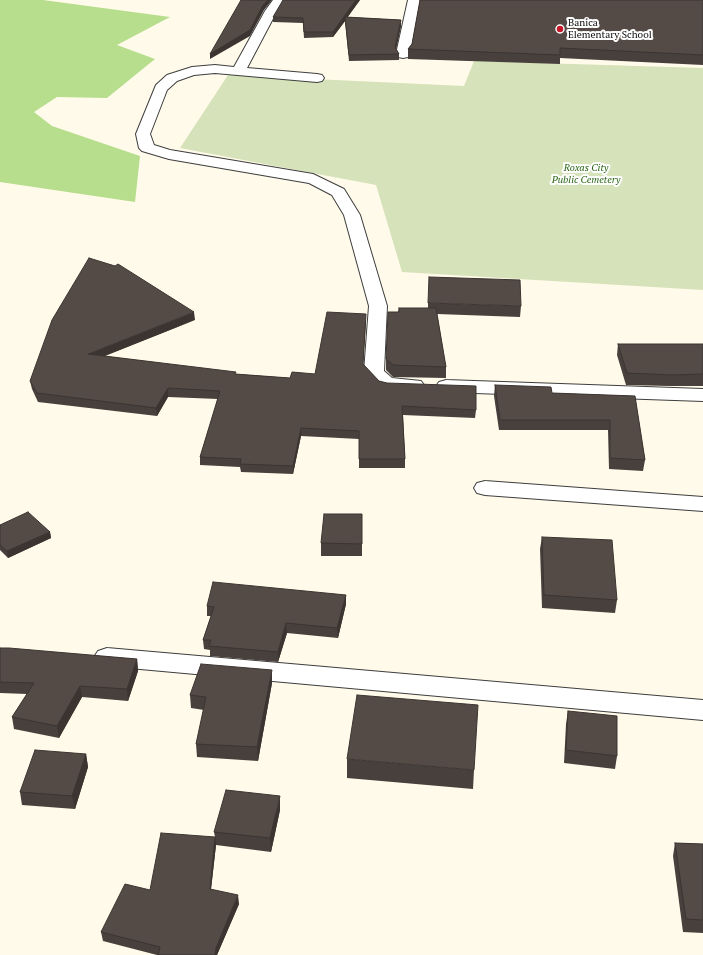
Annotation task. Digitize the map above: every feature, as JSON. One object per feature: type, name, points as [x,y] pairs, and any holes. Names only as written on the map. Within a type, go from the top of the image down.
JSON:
[{"type":"street","points":[[239,70],[271,11],[279,0]]},
{"type":"street","points":[[402,54],[414,0]]},
{"type":"street","points":[[317,78],[239,70],[215,69],[192,71],[172,78],[161,88],[143,134],[147,148],[169,154],[313,179],[338,192],[352,215],[378,306],[374,372],[387,384],[703,395]]},
{"type":"street","points":[[485,488],[703,504]]},
{"type":"street","points":[[87,656],[703,710]]},
{"type":"green space","points":[[0,0],[43,0],[170,17],[117,45],[155,59],[107,98],[57,97],[34,112],[52,126],[140,156],[135,202],[0,182]]},
{"type":"green space","name":"Roxas City Public Cemetery","points":[[474,61],[703,68],[703,290],[402,272],[376,185],[180,148],[228,75],[464,86]]},
{"type":"building","points":[[241,0],[268,0],[263,5],[250,30],[210,54]]},
{"type":"building","points":[[283,0],[356,0],[333,32],[304,32],[303,18],[273,17]]},
{"type":"building","name":"Banica Elementary School","points":[[420,0],[703,0],[703,55],[560,48],[560,55],[408,49],[412,44]]},
{"type":"building","points":[[345,17],[401,20],[395,47],[399,54],[349,55]]},
{"type":"building","points":[[89,258],[115,266],[118,264],[194,312],[88,354],[236,372],[235,374],[290,378],[292,372],[315,374],[327,312],[366,314],[363,364],[379,381],[387,383],[476,386],[476,410],[402,406],[405,459],[359,459],[359,431],[301,428],[293,466],[240,464],[241,459],[200,457],[220,391],[168,388],[156,408],[37,393],[30,381],[52,320]]},
{"type":"building","points":[[429,277],[520,280],[521,306],[428,303]]},
{"type":"building","points":[[399,308],[436,308],[446,367],[393,365],[386,359],[388,312],[399,312]]},
{"type":"building","points":[[618,344],[703,344],[703,374],[672,375],[627,373]]},
{"type":"building","points":[[495,385],[551,387],[552,393],[635,396],[645,460],[610,458],[610,420],[500,420]]},
{"type":"building","points":[[28,512],[50,532],[7,551],[0,545],[0,525]]},
{"type":"building","points":[[324,514],[362,514],[362,544],[321,543]]},
{"type":"building","points":[[542,537],[612,540],[617,600],[544,595]]},
{"type":"building","points":[[213,582],[346,595],[337,628],[286,623],[278,652],[209,646],[211,640],[203,640],[214,607],[207,606]]},
{"type":"building","points":[[0,648],[137,659],[127,689],[80,686],[57,726],[12,717],[34,683],[0,682]]},
{"type":"building","points":[[201,664],[272,670],[257,747],[196,744],[206,697],[190,695]]},
{"type":"building","points":[[357,695],[478,705],[474,770],[347,759]]},
{"type":"building","points":[[568,711],[617,716],[617,756],[566,750]]},
{"type":"building","points":[[35,750],[86,754],[72,796],[20,792]]},
{"type":"building","points":[[226,790],[280,796],[270,838],[214,832]]},
{"type":"building","points":[[161,833],[215,837],[210,889],[238,895],[216,948],[215,955],[158,955],[160,947],[101,932],[125,884],[150,890]]},
{"type":"building","points":[[675,843],[703,844],[703,920],[686,919]]},
{"type":"place","name":"Banica Elementary School","points":[[560,29]]}]
